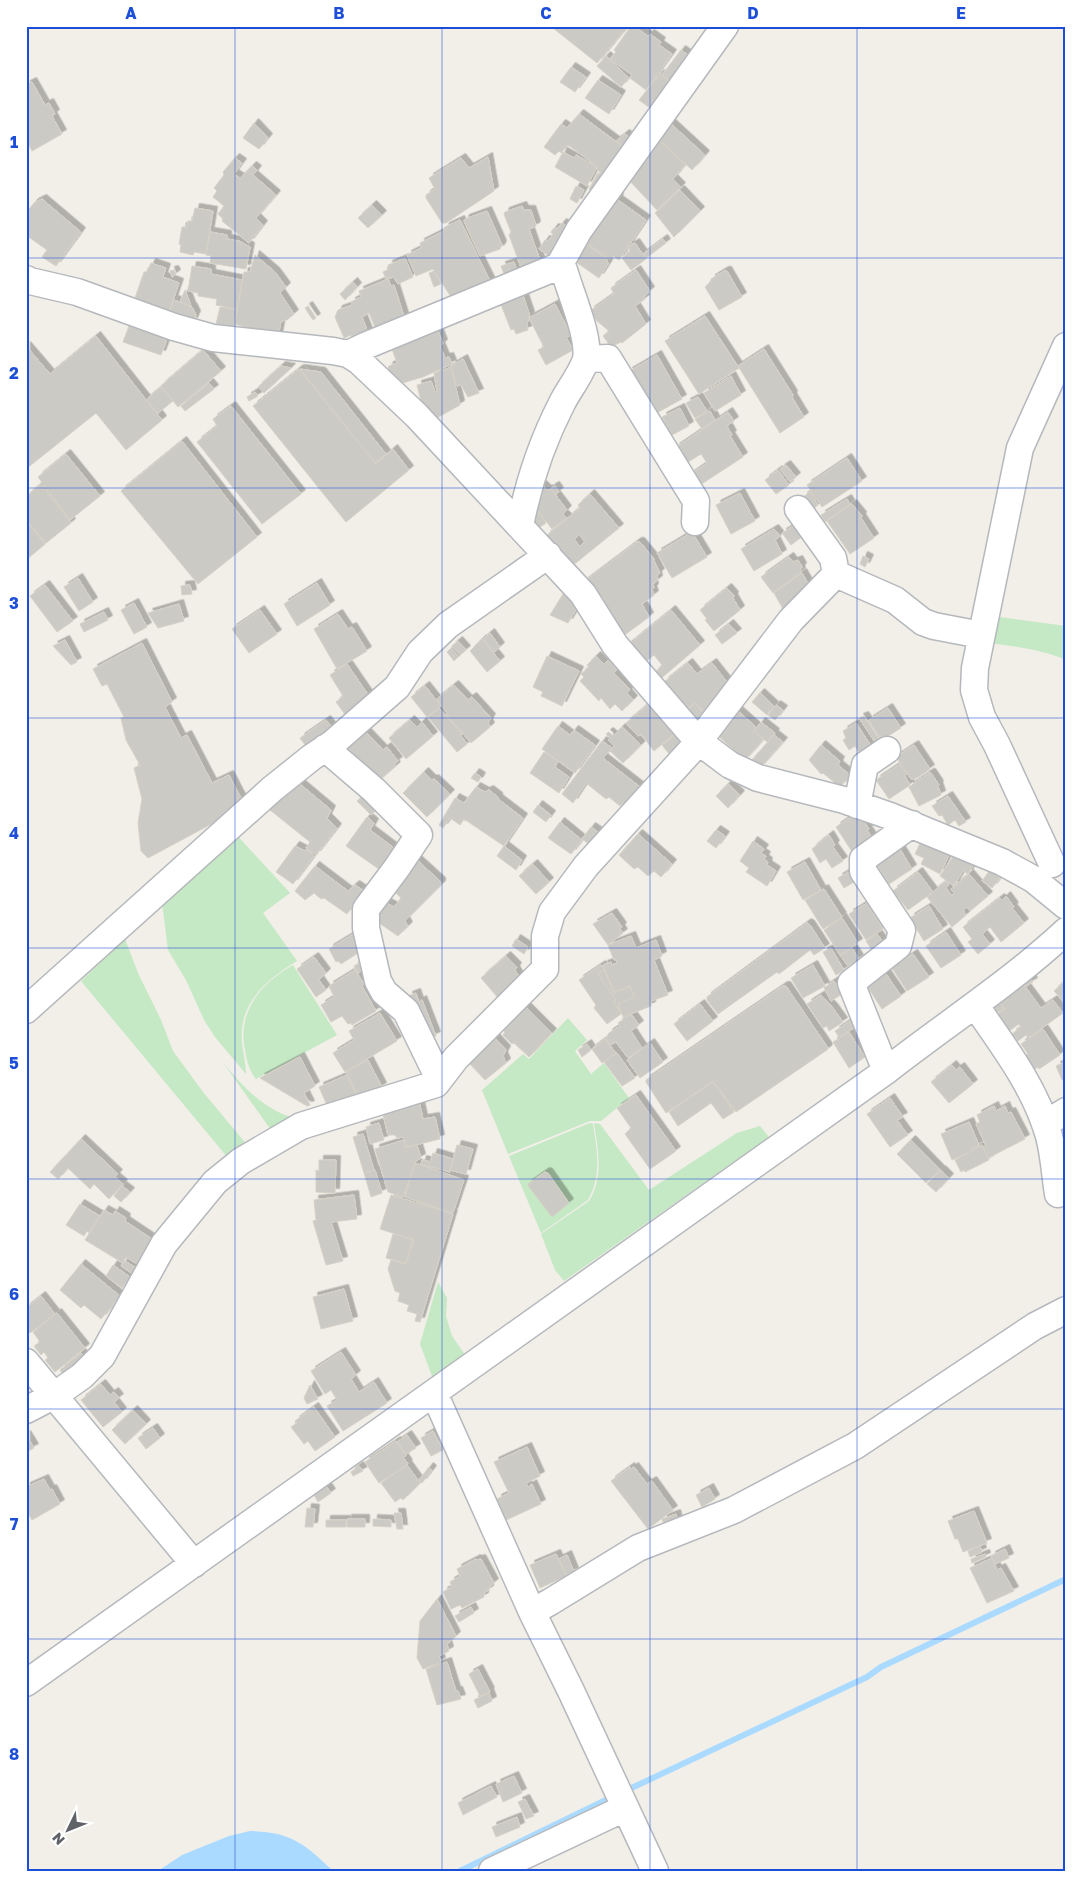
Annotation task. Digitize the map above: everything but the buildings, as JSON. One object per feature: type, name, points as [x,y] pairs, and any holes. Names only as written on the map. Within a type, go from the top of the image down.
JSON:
[{"type":"street","points":[[348,354],[559,266],[579,230],[724,26]]},
{"type":"street","points":[[520,526],[548,433],[586,359],[584,334],[564,270],[559,266]]},
{"type":"street","points":[[28,281],[77,292],[174,328],[213,338],[348,354],[373,373],[417,416],[548,555],[583,594],[615,645],[698,740],[730,765],[758,778],[856,804],[912,824],[1002,862],[1050,866]]},
{"type":"street","points":[[1066,346],[1020,448],[981,636],[975,668],[974,690],[982,717],[997,745],[1066,906]]},
{"type":"street","points":[[586,359],[608,358],[696,501],[695,522]]},
{"type":"street","points":[[798,509],[833,558],[836,574]]},
{"type":"street","points":[[26,1010],[272,789],[325,748],[397,687],[420,652],[448,625],[548,555]]},
{"type":"street","points":[[836,574],[895,600],[923,622],[981,636]]},
{"type":"street","points":[[26,1410],[55,1396],[82,1376],[102,1356],[164,1244],[215,1182],[241,1161],[301,1126],[436,1084],[456,1058],[545,970],[545,936],[552,912],[586,866],[698,740],[791,620],[836,574]]},
{"type":"street","points":[[325,748],[374,790],[419,835],[366,908],[366,928],[378,981],[384,992],[406,1011],[440,1079]]},
{"type":"street","points":[[856,804],[865,765],[887,750]]},
{"type":"street","points":[[886,1071],[851,983],[898,946],[902,930],[863,872],[863,858],[912,824]]},
{"type":"street","points":[[26,1683],[886,1071],[975,1005],[1043,952],[1066,931]]},
{"type":"street","points":[[975,1005],[1016,1063],[1033,1094],[1055,1117],[1050,1138],[1058,1194]]},
{"type":"street","points":[[532,1612],[638,1548],[734,1510],[855,1446],[1034,1326],[1066,1310]]},
{"type":"street","points":[[26,1362],[194,1564]]},
{"type":"street","points":[[434,1393],[532,1612],[655,1871]]},
{"type":"street","points":[[492,1871],[625,1808]]},
{"type":"green space","points":[[992,616],[1066,626],[1064,659],[1036,650],[987,643]]},
{"type":"green space","points":[[233,831],[290,893],[263,913],[297,961],[265,984],[250,1004],[242,1029],[246,1074],[215,1037],[204,1020],[186,980],[168,950],[161,894]]},
{"type":"green space","points":[[125,939],[173,1051],[203,1092],[248,1146],[228,1158],[81,981]]},
{"type":"green space","points":[[293,965],[337,1035],[256,1079],[249,1066],[243,1036],[248,1011],[254,1000],[271,980]]},
{"type":"green space","points":[[568,1018],[587,1040],[575,1051],[591,1074],[604,1063],[629,1098],[601,1121],[590,1121],[508,1154],[482,1090],[523,1054],[529,1059]]},
{"type":"green space","points":[[222,1061],[254,1096],[273,1109],[294,1118],[271,1130]]},
{"type":"green space","points":[[590,1123],[593,1124],[596,1144],[597,1172],[588,1200],[541,1233],[509,1156]]},
{"type":"green space","points":[[594,1123],[600,1124],[649,1190],[737,1133],[760,1126],[769,1137],[564,1281],[555,1270],[541,1234],[589,1201],[594,1192],[599,1163]]},
{"type":"green space","points":[[438,1282],[447,1298],[446,1316],[452,1336],[466,1356],[433,1379],[420,1344]]},
{"type":"water","points":[[250,1831],[276,1834],[296,1841],[314,1853],[333,1871],[158,1871],[182,1855],[229,1836]]},
{"type":"waterway","points":[[623,1792],[867,1677],[881,1667],[1066,1579]]},
{"type":"waterway","points":[[460,1871],[614,1796]]}]
